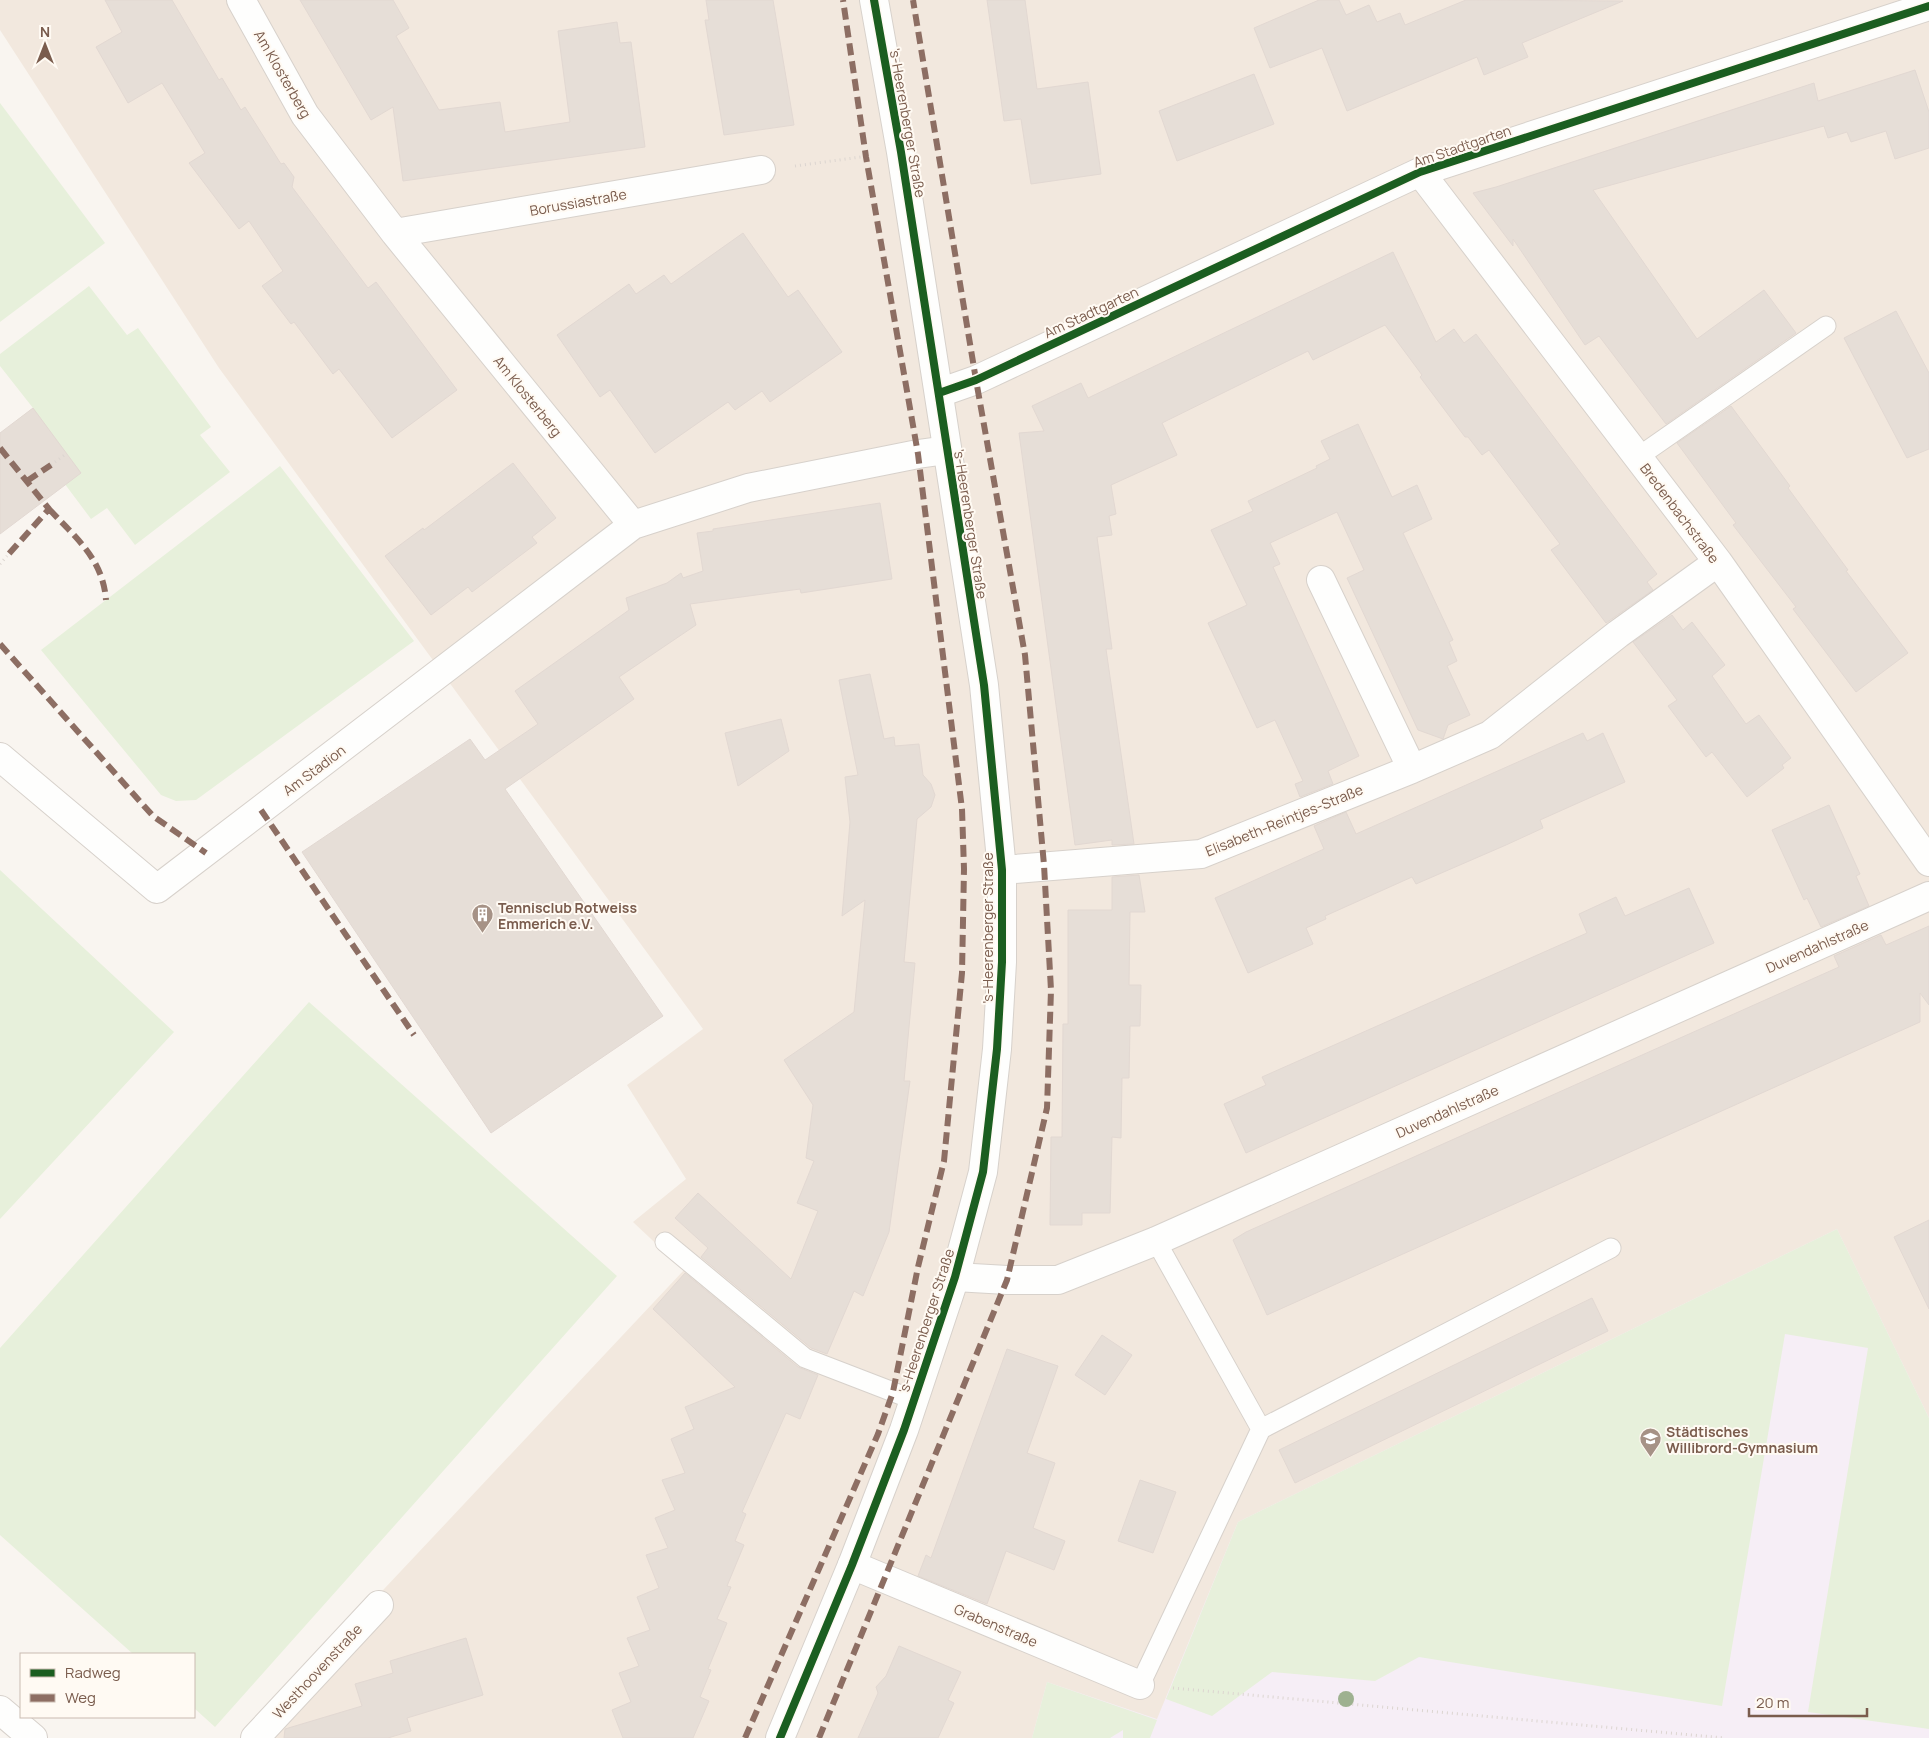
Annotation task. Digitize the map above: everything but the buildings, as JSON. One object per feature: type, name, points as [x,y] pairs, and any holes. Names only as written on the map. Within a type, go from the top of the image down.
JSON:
[{"type":"street","name":"Am Klosterberg","points":[[240,0],[305,115],[395,233],[634,525]]},
{"type":"street","name":"'s-Heerenberger Straße","points":[[780,1738],[852,1565],[914,1400],[955,1277],[983,1172],[996,1059],[1002,962],[1002,870],[984,685],[939,393],[874,0]]},
{"type":"street","name":"Am Stadtgarten","points":[[939,393],[976,380],[1420,172],[1929,6]]},
{"type":"street","name":"Borussiastraße","points":[[395,233],[760,170]]},
{"type":"street","name":"Bredenbachstraße","points":[[1420,172],[1718,562],[1929,862]]},
{"type":"street","points":[[634,525],[748,488],[918,454],[947,450]]},
{"type":"street","name":"Am Stadion","points":[[0,757],[157,889],[634,525]]},
{"type":"street","name":"Elisabeth-Reintjes-Straße","points":[[1002,870],[1200,854],[1412,769],[1490,735],[1618,634],[1718,562]]},
{"type":"street","points":[[1322,580],[1412,769]]},
{"type":"street","name":"Duvendahlstraße","points":[[955,1277],[1058,1280],[1156,1240],[1929,896]]},
{"type":"street","name":"Grabenstraße","points":[[852,1565],[1140,1685]]},
{"type":"street","name":"Westhoovenstraße","points":[[255,1738],[379,1605]]},
{"type":"street","points":[[0,1710],[33,1738]]},
{"type":"lane","points":[[1638,458],[1826,326]]},
{"type":"lane","points":[[1156,1240],[1261,1429]]},
{"type":"lane","points":[[665,1242],[805,1358],[914,1400]]},
{"type":"lane","points":[[1140,1685],[1261,1429],[1611,1248]]},
{"type":"path","points":[[760,170],[849,159]]},
{"type":"path","points":[[51,465],[66,454]]},
{"type":"path","points":[[0,564],[7,556]]},
{"type":"path","points":[[1140,1685],[1725,1738]]},
{"type":"path","points":[[1656,1732],[1656,1738]]},
{"type":"shaded area","points":[[0,0],[1929,0],[1929,1738],[244,1738],[684,1270],[633,1222],[686,1179],[627,1085],[703,1029],[219,368],[0,30]]},
{"type":"shaded area","name":"Städtisches Willibrord-Gymnasium","points":[[1837,1229],[1929,1418],[1929,1738],[1032,1738],[1047,1682],[1157,1719],[1238,1522]]},
{"type":"green space","points":[[0,103],[105,243],[0,322]]},
{"type":"green space","points":[[89,286],[127,335],[138,328],[211,427],[200,435],[230,472],[135,545],[107,508],[91,519],[17,420],[33,408],[0,366],[0,354]]},
{"type":"green space","points":[[280,466],[414,641],[196,800],[176,801],[161,795],[41,650]]},
{"type":"green space","points":[[0,870],[174,1032],[0,1219]]},
{"type":"green space","points":[[309,1002],[617,1276],[215,1727],[195,1709],[195,1653],[132,1653],[0,1535],[0,1348]]},
{"type":"green space","name":"Städtisches Willibrord-Gymnasium","points":[[1837,1229],[1929,1418],[1929,1729],[1808,1712],[1868,1348],[1785,1334],[1722,1706],[1419,1657],[1375,1681],[1272,1672],[1212,1716],[1166,1699],[1238,1522]]},
{"type":"green space","points":[[1047,1682],[1157,1720],[1150,1738],[1123,1738],[1123,1730],[1110,1738],[1032,1738]]},
{"type":"marked path","points":[[745,1738],[878,1434],[893,1392],[918,1267],[944,1161],[962,973],[964,869],[962,809],[918,454],[866,157],[843,0]]},
{"type":"marked path","points":[[819,1738],[1007,1280],[1047,1108],[1051,990],[1044,865],[1025,655],[976,380],[913,0]]},
{"type":"marked path","points":[[0,448],[49,509],[7,556]]},
{"type":"marked path","points":[[27,481],[51,465]]},
{"type":"marked path","points":[[49,509],[78,540],[94,561],[100,573],[106,600]]},
{"type":"marked path","points":[[0,644],[153,816],[206,853]]},
{"type":"marked path","points":[[261,810],[414,1035]]},
{"type":"cycle path","points":[[780,1738],[852,1565],[904,1430],[955,1277],[983,1172],[997,1049],[1002,962],[1002,870],[984,685],[901,152],[874,0]]},
{"type":"cycle path","points":[[939,393],[976,380],[1420,172],[1929,6]]},
{"type":"place","name":"Tennisclub Rotweiss Emmerich e.V.","points":[[482,934]]},
{"type":"place","name":"Städtisches Willibrord-Gymnasium","points":[[1650,1458]]}]
